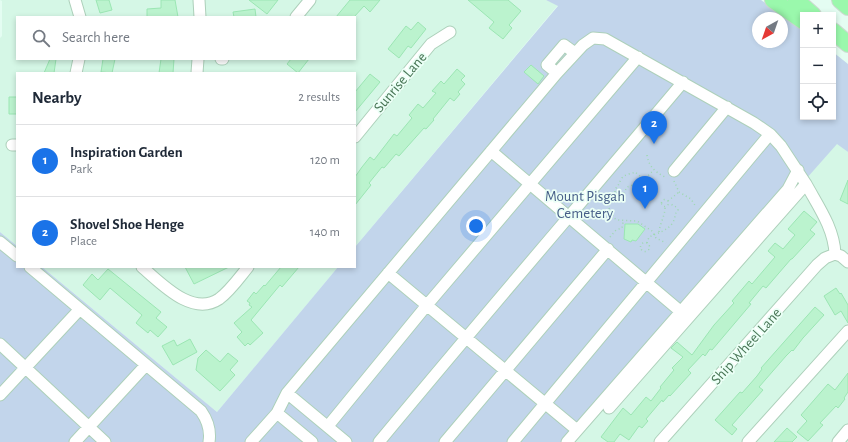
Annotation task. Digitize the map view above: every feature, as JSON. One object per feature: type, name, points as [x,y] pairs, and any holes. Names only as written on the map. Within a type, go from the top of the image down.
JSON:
[{"type":"highway","points":[[773,0],[800,19]]},
{"type":"highway","points":[[796,0],[810,12]]},
{"type":"highway","points":[[840,0],[848,6]]},
{"type":"highway","points":[[836,34],[848,44]]},
{"type":"highway","points":[[836,46],[848,55]]},
{"type":"street","points":[[75,0],[80,16]]},
{"type":"street","points":[[199,0],[200,16]]},
{"type":"street","points":[[297,16],[310,0]]},
{"type":"street","name":"Sunrise Lane","points":[[356,135],[431,44],[450,32]]},
{"type":"street","points":[[251,442],[277,413],[287,393],[557,73],[583,44],[593,38],[605,38],[727,107],[770,134],[781,146],[798,170],[828,222],[835,254],[841,256],[848,262]]},
{"type":"street","points":[[328,426],[427,305],[638,57]]},
{"type":"street","points":[[76,72],[79,60]]},
{"type":"street","points":[[197,72],[198,60]]},
{"type":"street","points":[[379,442],[466,337],[570,217],[683,82]]},
{"type":"street","points":[[674,171],[727,107]]},
{"type":"street","points":[[513,442],[770,134]]},
{"type":"street","points":[[491,151],[680,311]]},
{"type":"street","points":[[566,442],[788,189],[798,170]]},
{"type":"street","points":[[609,408],[806,184]]},
{"type":"street","points":[[0,242],[16,255]]},
{"type":"street","points":[[445,442],[606,247]]},
{"type":"street","name":"Ship Wheel Lane","points":[[660,442],[817,265],[825,258],[835,254]]},
{"type":"street","points":[[31,268],[201,411],[208,421],[210,434],[209,442]]},
{"type":"street","points":[[143,268],[175,295],[203,306],[218,300],[247,268]]},
{"type":"street","points":[[388,273],[577,430]]},
{"type":"street","points":[[0,395],[80,309]]},
{"type":"street","points":[[748,442],[848,331]]},
{"type":"street","points":[[0,344],[105,442]]},
{"type":"street","points":[[75,442],[88,426],[146,365]]},
{"type":"street","points":[[287,393],[346,442]]},
{"type":"street","points":[[277,413],[312,442]]},
{"type":"street","points":[[838,442],[848,430]]},
{"type":"path","points":[[647,155],[650,166],[654,171],[675,181],[679,192],[691,199],[703,214]]},
{"type":"path","points":[[616,193],[624,193],[627,187],[640,183],[649,173],[654,171]]},
{"type":"path","points":[[607,202],[616,193],[615,189],[625,176],[635,172],[644,180]]},
{"type":"path","points":[[593,189],[607,202],[617,220],[637,221],[652,231],[656,238],[663,241],[673,249]]},
{"type":"path","points":[[659,232],[665,207],[668,206],[668,202],[679,192]]},
{"type":"path","points":[[647,243],[643,243],[641,245],[643,251],[648,250],[649,246],[647,243],[650,237],[659,232],[663,232],[673,223],[675,212],[678,210],[665,199],[662,201],[662,205],[665,207]]},
{"type":"path","points":[[606,247],[616,230],[622,228],[624,221]]},
{"type":"shaded area","points":[[0,0],[546,0],[558,5],[356,246],[356,72],[16,72],[16,245],[0,232],[0,38],[2,36],[2,1]]},
{"type":"shaded area","points":[[837,143],[848,152],[848,442],[573,442]]},
{"type":"shaded area","points":[[43,268],[337,268],[217,412]]},
{"type":"green space","name":"Mount Pisgah Cemetery","points":[[546,0],[761,0],[778,12],[752,12],[752,48],[788,48],[788,19],[800,28],[800,120],[836,120],[836,54],[848,64],[848,152],[837,144],[573,442],[0,442],[0,232],[16,245],[16,268],[43,268],[217,412],[337,268],[356,268],[356,246],[558,6]]},
{"type":"building","points":[[96,0],[109,0],[112,10],[100,13]]},
{"type":"building","points":[[161,0],[175,0],[178,16],[147,16],[147,9],[161,8]]},
{"type":"building","points":[[249,0],[278,0],[267,14]]},
{"type":"building","points":[[350,0],[380,0],[370,12],[364,6],[355,16],[337,16]]},
{"type":"building","points":[[468,0],[508,0],[521,11],[509,25],[512,28],[503,39],[489,28],[494,22]]},
{"type":"building","points":[[255,9],[256,16],[234,16],[233,12]]},
{"type":"building","points":[[418,22],[426,29],[411,48],[408,46],[399,58],[388,49],[406,26],[411,30]]},
{"type":"building","points":[[50,60],[56,60],[54,72],[44,72]]},
{"type":"building","points":[[103,60],[115,60],[112,72],[101,72]]},
{"type":"building","points":[[161,60],[174,60],[173,72],[159,72]]},
{"type":"building","points":[[290,60],[308,60],[299,72],[287,64]]},
{"type":"building","points":[[531,65],[544,76],[538,84],[524,72]]},
{"type":"building","points":[[457,69],[465,76],[461,80],[465,84],[458,92],[460,94],[454,101],[450,98],[426,129],[424,128],[399,156],[396,154],[384,168],[382,167],[369,183],[371,185],[356,204],[356,176],[362,167],[370,157],[374,160],[394,134],[397,136],[412,118],[409,115],[418,104],[423,108],[436,93],[432,91],[441,81],[444,84]]},
{"type":"building","points":[[370,74],[380,82],[356,111],[356,91]]},
{"type":"building","points":[[9,97],[16,97],[16,114],[9,114]]},
{"type":"building","points":[[848,180],[848,204],[840,200]]},
{"type":"building","points":[[804,211],[817,222],[810,230],[815,234],[766,288],[763,286],[749,303],[751,304],[712,350],[710,349],[705,356],[703,354],[688,370],[691,373],[670,396],[669,395],[663,402],[662,400],[646,419],[648,421],[642,428],[639,426],[629,440],[620,434],[614,442],[608,442],[601,437],[623,408],[631,415],[646,397],[651,401],[674,370],[672,368],[683,357],[671,348],[677,342],[692,355],[714,325],[734,303],[732,301],[749,281],[752,284],[775,257],[768,251],[775,243],[783,249],[795,235],[788,229]]},
{"type":"building","points":[[625,224],[638,224],[645,229],[636,241],[632,240],[631,242],[624,239]]},
{"type":"building","points":[[186,268],[227,268],[194,284]]},
{"type":"building","points":[[280,268],[298,268],[282,287],[280,285],[251,320],[263,333],[250,345],[248,343],[245,346],[237,337],[242,332],[234,323],[252,307],[247,301],[254,292],[256,294],[264,285],[265,286]]},
{"type":"building","points":[[108,269],[161,312],[156,318],[167,327],[158,337],[150,330],[148,333],[136,323],[142,315],[110,288],[100,300],[83,285],[92,274],[98,280]]},
{"type":"building","points":[[836,288],[840,294],[841,293],[848,305],[848,323],[841,311],[835,315],[824,296]]},
{"type":"building","points":[[815,307],[824,315],[759,387],[763,390],[732,425],[737,429],[732,435],[715,420],[740,392],[742,393],[757,376],[762,369],[761,368]]},
{"type":"building","points":[[190,339],[197,352],[173,365],[162,346],[174,340],[177,346]]},
{"type":"building","points":[[206,350],[220,362],[228,353],[238,361],[230,370],[235,375],[220,391],[196,370],[198,358]]},
{"type":"building","points":[[848,373],[848,392],[844,398],[845,399],[838,408],[836,406],[820,423],[823,425],[808,441],[797,432],[807,421],[801,415],[828,384],[835,390]]},
{"type":"building","points":[[787,428],[797,437],[792,442],[774,442]]},
{"type":"place","name":"Shovel Shoe Henge","points":[[654,144]]},
{"type":"place","name":"Inspiration Garden","points":[[645,209]]}]
